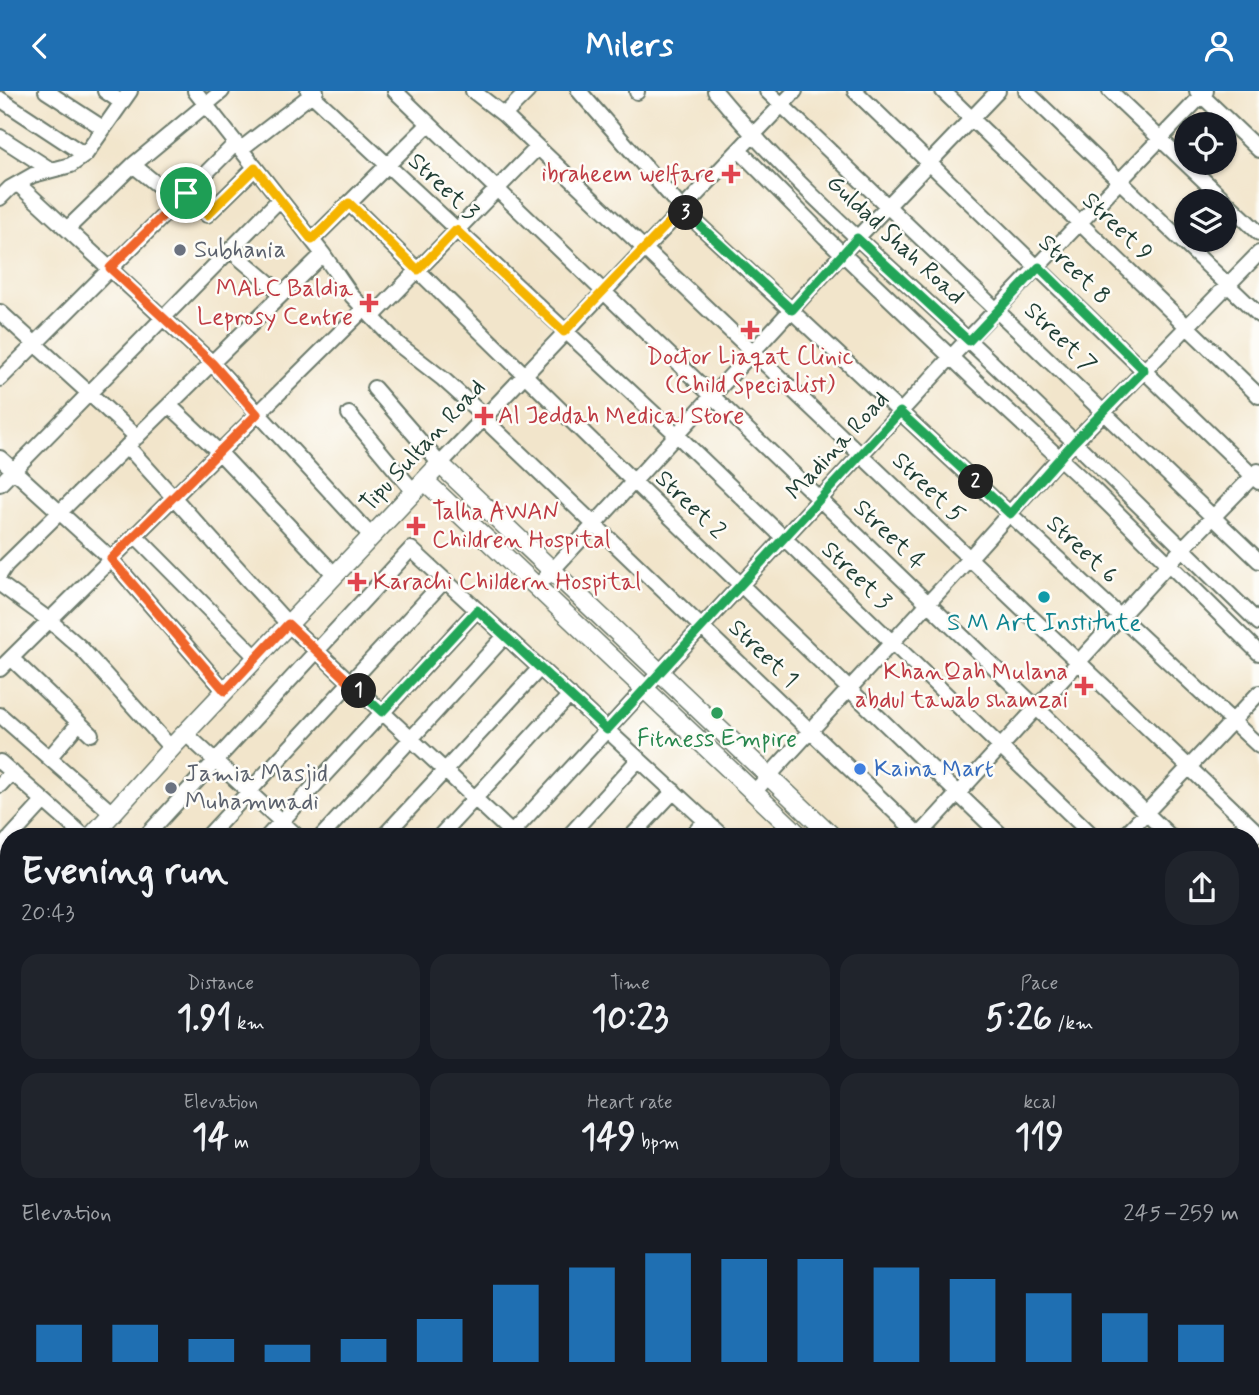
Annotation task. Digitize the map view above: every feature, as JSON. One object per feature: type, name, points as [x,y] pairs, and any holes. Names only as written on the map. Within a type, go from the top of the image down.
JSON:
[{"type":"main road","name":"Tipu Sultan Road","points":[[99,828],[185,733],[440,464]]},
{"type":"main road","points":[[440,464],[824,828]]},
{"type":"main road","points":[[419,486],[537,587],[792,828]]},
{"type":"street","points":[[46,91],[103,128]]},
{"type":"street","points":[[7,188],[33,175],[71,165],[85,155],[125,96],[105,91]]},
{"type":"street","name":"Street 1","points":[[195,91],[323,254],[352,296],[398,344],[443,379],[912,828]]},
{"type":"street","points":[[68,228],[133,165],[222,91]]},
{"type":"street","name":"Street 4","points":[[395,91],[1162,828]]},
{"type":"street","name":"Street 5","points":[[473,91],[504,115],[1253,828]]},
{"type":"street","points":[[504,115],[528,91]]},
{"type":"street","name":"Street 6","points":[[579,91],[682,209],[1259,746]]},
{"type":"street","name":"Guldad Shah Road","points":[[715,91],[752,136],[969,341],[1259,623]]},
{"type":"street","name":"Street 7","points":[[767,91],[1259,561]]},
{"type":"street","name":"Tipu Sultan Road","points":[[440,464],[795,91]]},
{"type":"street","name":"Street 8","points":[[855,91],[1257,476]]},
{"type":"street","name":"Street 9","points":[[943,91],[1259,396]]},
{"type":"street","points":[[537,587],[857,238],[998,91]]},
{"type":"street","points":[[1026,91],[1259,315]]},
{"type":"street","points":[[1110,91],[1259,233]]},
{"type":"street","points":[[0,379],[186,193],[238,146],[312,92]]},
{"type":"street","name":"Street 3","points":[[312,92],[564,332],[676,434],[1085,828]]},
{"type":"street","points":[[1202,92],[1259,151]]},
{"type":"street","name":"Madina Road","points":[[518,828],[951,357],[1160,140],[1202,92]]},
{"type":"street","points":[[0,99],[85,155]]},
{"type":"street","points":[[312,240],[429,124]]},
{"type":"street","points":[[0,137],[51,170]]},
{"type":"street","points":[[0,669],[257,414],[418,270],[537,148]]},
{"type":"street","name":"Guldad Shah Road","points":[[739,150],[1259,653]]},
{"type":"street","points":[[133,165],[159,186],[175,204]]},
{"type":"street","points":[[186,193],[207,215],[255,168]]},
{"type":"street","points":[[7,188],[68,228],[212,363],[372,537]]},
{"type":"street","points":[[0,484],[279,199]]},
{"type":"street","name":"Street 2","points":[[349,203],[740,585],[994,828]]},
{"type":"street","points":[[230,250],[282,294]]},
{"type":"street","points":[[754,792],[970,559],[1059,458],[1259,253]]},
{"type":"street","points":[[0,573],[323,254]]},
{"type":"street","points":[[0,312],[36,342],[89,394],[132,441],[174,496],[288,624],[505,828]]},
{"type":"street","points":[[374,388],[440,464]]},
{"type":"street","points":[[169,405],[219,452],[335,575]]},
{"type":"street","points":[[349,414],[419,486]]},
{"type":"street","points":[[0,458],[111,559],[225,691]]},
{"type":"street","points":[[927,828],[1183,548],[1257,476]]},
{"type":"street","points":[[135,535],[257,658]]},
{"type":"street","points":[[153,828],[411,549],[714,828]]},
{"type":"street","points":[[215,828],[445,580]]},
{"type":"street","points":[[0,584],[49,620],[81,648],[171,748]]},
{"type":"street","points":[[275,828],[477,610]]},
{"type":"street","points":[[329,828],[505,636]]},
{"type":"street","points":[[11,658],[91,734]]},
{"type":"street","points":[[391,828],[540,668]]},
{"type":"street","points":[[1132,828],[1259,693]]},
{"type":"street","points":[[447,828],[570,695]]},
{"type":"street","points":[[0,715],[112,814]]},
{"type":"street","points":[[49,758],[79,723]]},
{"type":"street","points":[[185,733],[288,828]]},
{"type":"street","points":[[576,828],[639,759]]},
{"type":"street","points":[[0,762],[75,828]]},
{"type":"street","points":[[0,785],[12,772]]},
{"type":"street","points":[[640,828],[674,791]]},
{"type":"street","points":[[19,828],[44,801]]},
{"type":"street","points":[[699,828],[706,820]]},
{"type":"place","name":"ibraheem welfare","points":[[731,174]]},
{"type":"place","name":"Subhania","points":[[180,250]]},
{"type":"place","name":"MALC Baldia Leprosy Centre","points":[[369,303]]},
{"type":"place","name":"Doctor Liaqat Clinic (Child Specialist)","points":[[750,330]]},
{"type":"place","name":"Al Jeddah Medical Store","points":[[484,416]]},
{"type":"place","name":"Talha AWAN Children Hospital","points":[[416,526]]},
{"type":"place","name":"Karachi Childern Hospital","points":[[357,582]]},
{"type":"place","name":"S M Art Institute","points":[[1044,597]]},
{"type":"place","name":"KhanQah Mulana abdul tawab shamzai","points":[[1084,686]]},
{"type":"place","name":"Fitness Empire","points":[[717,713]]},
{"type":"place","name":"Kaina Mart","points":[[860,769]]},
{"type":"place","name":"Jamia Masjid Muhammadi","points":[[171,788]]},
{"type":"route","points":[[255,168],[312,240],[349,203],[418,270],[456,230],[564,332],[682,209],[792,310],[857,238],[969,341],[1039,267],[1144,370],[1074,442],[1010,514],[900,412],[607,730],[477,610],[382,712],[288,624],[225,691],[111,559],[257,414],[212,363],[110,268],[186,193],[207,215],[255,168]]}]
